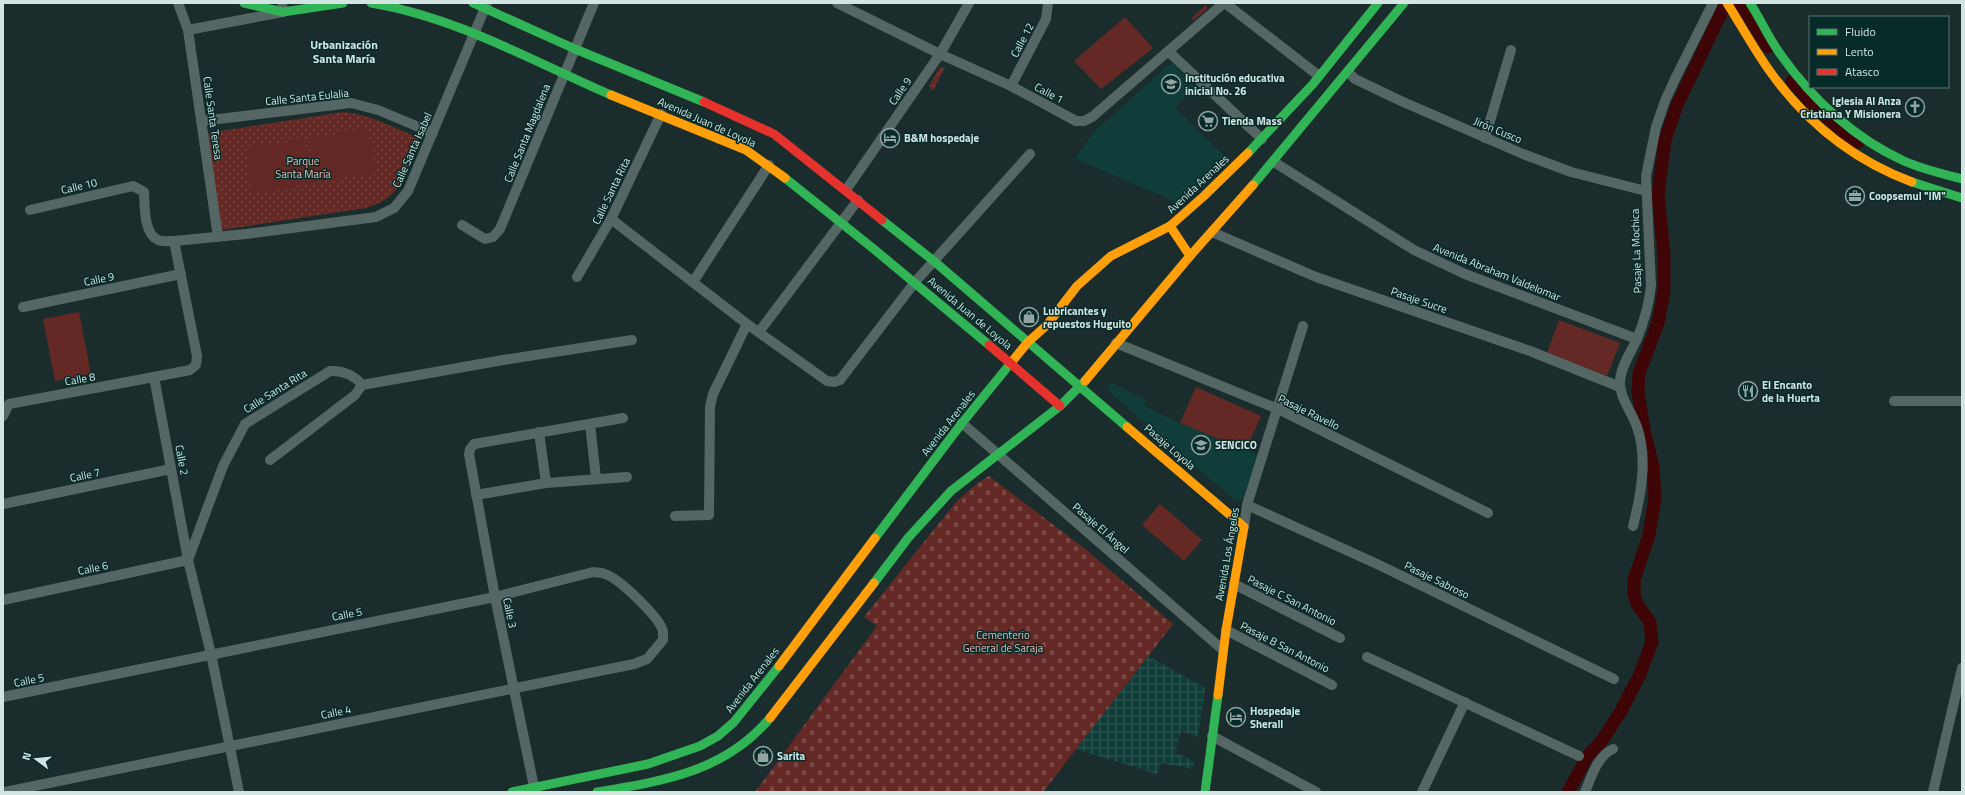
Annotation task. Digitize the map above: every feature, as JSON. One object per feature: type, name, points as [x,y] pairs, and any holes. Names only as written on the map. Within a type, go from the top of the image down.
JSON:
[{"type":"street","name":"Calle Santa Teresa","points":[[178,3],[188,30],[218,237]]},
{"type":"street","points":[[244,3],[283,7],[343,3]]},
{"type":"street","name":"Avenida Juan de Loyola","points":[[370,3],[403,8],[474,34],[564,75],[746,150],[769,165],[915,282],[1060,406]]},
{"type":"street","name":"Avenida Juan de Loyola","points":[[473,3],[486,5],[575,49],[756,124],[789,145],[846,190],[935,262],[1081,386]]},
{"type":"street","name":"Calle Santa Magdalena","points":[[462,225],[485,239],[493,237],[500,229],[594,3]]},
{"type":"street","name":"Calle 1","points":[[837,3],[940,54],[1011,86],[1076,121],[1084,122],[1092,117],[1225,3]]},
{"type":"street","name":"Calle 9","points":[[846,190],[940,54],[969,3]]},
{"type":"street","name":"Calle 12","points":[[1011,86],[1046,19],[1048,3]]},
{"type":"street","points":[[1225,3],[1319,76]]},
{"type":"street","name":"Avenida Arenales","points":[[512,792],[664,760],[713,740],[737,720],[962,423],[1028,342],[1046,325],[1077,286],[1111,256],[1170,226],[1204,196],[1262,138],[1319,76],[1378,3]]},
{"type":"street","points":[[597,792],[662,780],[706,767],[748,743],[802,678],[868,590],[937,505],[951,490],[1019,439],[1060,406],[1081,386],[1190,256],[1274,162],[1404,3]]},
{"type":"street","name":"Pasaje La Mochica","points":[[1633,526],[1640,487],[1642,450],[1637,428],[1621,393],[1620,381],[1624,365],[1636,339],[1647,307],[1651,286],[1646,176],[1656,127],[1665,101],[1714,3]]},
{"type":"street","points":[[1727,3],[1769,70],[1788,94],[1809,116],[1838,142],[1876,167],[1896,176],[1962,198]]},
{"type":"street","points":[[1750,3],[1781,54],[1813,95],[1835,114],[1887,152],[1924,168],[1962,179]]},
{"type":"street","name":"Calle Santa Isabel","points":[[174,241],[363,219],[386,214],[401,202],[408,191],[486,5]]},
{"type":"street","points":[[188,30],[283,7]]},
{"type":"street","points":[[1485,138],[1510,50]]},
{"type":"street","points":[[1169,52],[1262,138]]},
{"type":"street","name":"Jirón Cusco","points":[[1348,72],[1360,82],[1485,138],[1571,172],[1646,191]]},
{"type":"street","name":"Calle Santa Eulalia","points":[[202,121],[351,103],[378,110],[433,133]]},
{"type":"street","name":"Calle Santa Rita","points":[[577,277],[611,219],[661,114]]},
{"type":"street","points":[[611,219],[747,324],[827,381],[834,382],[840,380],[915,282],[935,262],[1030,154]]},
{"type":"street","name":"Avenida Abraham Valdelomar","points":[[1274,162],[1414,250],[1465,274],[1636,339]]},
{"type":"street","points":[[693,282],[769,165]]},
{"type":"street","name":"Calle 10","points":[[30,210],[133,186],[144,192],[148,225],[151,234],[158,240],[174,241]]},
{"type":"street","points":[[759,332],[858,200]]},
{"type":"street","points":[[1170,226],[1190,256]]},
{"type":"street","name":"Pasaje Sucre","points":[[1212,232],[1316,277],[1530,351],[1620,387]]},
{"type":"street","points":[[154,377],[190,370],[196,365],[197,356],[174,241]]},
{"type":"street","name":"Calle 9","points":[[23,307],[181,274]]},
{"type":"street","points":[[675,516],[709,515],[710,407],[712,394],[747,324]]},
{"type":"street","name":"Avenida Los Ángeles","points":[[1205,792],[1226,630],[1247,505],[1303,326]]},
{"type":"street","points":[[270,460],[355,395],[362,385],[503,360],[632,340]]},
{"type":"street","name":"Pasaje Ravello","points":[[1116,343],[1278,409],[1488,513]]},
{"type":"street","name":"Calle Santa Rita","points":[[188,560],[223,466],[245,424],[330,371],[342,372],[358,380],[362,385]]},
{"type":"street","name":"Calle 8","points":[[3,416],[9,404],[154,377]]},
{"type":"street","name":"Calle 2","points":[[154,377],[188,560],[211,654],[239,792]]},
{"type":"street","name":"Pasaje Loyola","points":[[1081,386],[1244,527]]},
{"type":"street","points":[[1894,401],[1962,401]]},
{"type":"street","points":[[546,483],[539,432],[622,418]]},
{"type":"street","name":"Pasaje El Ángel","points":[[962,423],[1224,650]]},
{"type":"street","points":[[590,424],[596,478]]},
{"type":"street","name":"Calle 3","points":[[534,787],[495,597],[469,454],[470,449],[474,444],[539,432]]},
{"type":"street","name":"Calle 7","points":[[3,504],[171,469]]},
{"type":"street","points":[[476,495],[546,483],[596,478],[627,478]]},
{"type":"street","name":"Pasaje Sabroso","points":[[1247,505],[1377,564],[1614,679]]},
{"type":"street","name":"Calle 6","points":[[3,600],[188,560]]},
{"type":"street","name":"Calle 5","points":[[3,698],[211,654],[495,597],[593,572],[605,573],[615,579],[657,620],[663,630],[664,640]]},
{"type":"street","name":"Pasaje C San Antonio","points":[[1234,584],[1340,638]]},
{"type":"street","name":"Pasaje B San Antonio","points":[[1226,630],[1332,685]]},
{"type":"street","name":"Calle 4","points":[[5,792],[634,664],[647,659],[664,640]]},
{"type":"street","points":[[1367,657],[1579,756]]},
{"type":"street","points":[[1933,792],[1962,668]]},
{"type":"street","points":[[1422,792],[1465,702]]},
{"type":"street","points":[[1212,736],[1316,792]]},
{"type":"street","points":[[1584,792],[1599,762],[1606,752],[1612,749]]},
{"type":"shaded area","points":[[1172,62],[1195,87],[1175,107],[1227,159],[1181,204],[1075,159],[1093,133]]},
{"type":"shaded area","name":"SENCICO","points":[[1111,383],[1146,400],[1144,406],[1180,423],[1259,455],[1244,498],[1235,500],[1152,430],[1107,389]]},
{"type":"shaded area","points":[[1148,656],[1205,688],[1198,737],[1181,731],[1175,753],[1195,761],[1192,769],[1161,763],[1157,774],[1076,749]]},
{"type":"green space","points":[[1207,4],[1207,9],[1193,21],[1192,18]]},
{"type":"green space","points":[[1125,17],[1153,48],[1101,89],[1074,61]]},
{"type":"green space","points":[[940,67],[945,67],[933,91],[929,86]]},
{"type":"green space","name":"Parque Santa María","points":[[343,112],[372,118],[419,138],[407,172],[396,190],[379,203],[366,208],[221,230],[207,133]]},
{"type":"green space","points":[[369,129],[375,173],[315,182],[309,138]]},
{"type":"green space","points":[[305,139],[312,184],[252,193],[246,148]]},
{"type":"green space","points":[[79,312],[91,374],[55,381],[43,319]]},
{"type":"green space","points":[[1559,320],[1620,343],[1607,376],[1547,353]]},
{"type":"green space","points":[[1196,387],[1261,416],[1246,450],[1180,423]]},
{"type":"green space","name":"Cementerio General de Saraja","points":[[989,476],[1084,548],[1173,624],[1043,792],[755,792],[877,626],[864,617],[956,502],[975,485]]},
{"type":"green space","points":[[1160,504],[1202,540],[1184,561],[1142,525]]},
{"type":"waterway","points":[[1568,792],[1587,757],[1603,739],[1621,711],[1640,674],[1652,642],[1650,622],[1637,604],[1634,594],[1634,580],[1649,535],[1655,498],[1653,467],[1644,430],[1638,392],[1639,373],[1658,323],[1664,291],[1664,254],[1658,195],[1665,140],[1677,105],[1726,3]]},
{"type":"waterway","points":[[1740,3],[1768,47]]},
{"type":"waterway","points":[[1792,81],[1823,114],[1858,142]]},
{"type":"traffic: fast","points":[[244,3],[283,12],[343,3]]},
{"type":"traffic: fast","points":[[371,3],[433,18],[463,29],[611,95]]},
{"type":"traffic: fast","points":[[473,3],[575,49],[704,102]]},
{"type":"traffic: fast","points":[[1248,153],[1313,84],[1378,3]]},
{"type":"traffic: fast","points":[[1253,185],[1404,3]]},
{"type":"traffic: fast","points":[[1750,3],[1773,43],[1793,71],[1806,87],[1836,116],[1868,141],[1886,152],[1925,169],[1962,179]]},
{"type":"traffic: fast","points":[[785,178],[875,250],[989,345]]},
{"type":"traffic: fast","points":[[1912,182],[1962,198]]},
{"type":"traffic: fast","points":[[882,220],[935,262],[1127,427]]},
{"type":"traffic: fast","points":[[875,538],[962,423],[1010,364]]},
{"type":"traffic: fast","points":[[874,583],[908,538],[951,491],[1060,406],[1085,381]]},
{"type":"traffic: fast","points":[[512,792],[648,764],[700,746],[718,736],[734,722],[779,666]]},
{"type":"traffic: fast","points":[[1205,792],[1218,695]]},
{"type":"traffic: fast","points":[[597,792],[669,778],[713,762],[733,751],[752,736],[770,718]]},
{"type":"traffic: slow","points":[[1727,3],[1769,70],[1798,106],[1832,137],[1850,150],[1890,173],[1912,182]]},
{"type":"traffic: slow","points":[[611,95],[746,150],[785,178]]},
{"type":"traffic: slow","points":[[1010,364],[1028,342],[1047,325],[1077,286],[1111,256],[1170,226],[1204,196],[1248,153]]},
{"type":"traffic: slow","points":[[1085,381],[1190,256],[1253,185]]},
{"type":"traffic: slow","points":[[1170,226],[1190,256]]},
{"type":"traffic: slow","points":[[1127,427],[1244,527],[1226,630],[1218,695]]},
{"type":"traffic: slow","points":[[779,666],[875,538]]},
{"type":"traffic: slow","points":[[770,718],[874,583]]},
{"type":"traffic: jam","points":[[704,102],[774,134],[882,220]]},
{"type":"traffic: jam","points":[[989,345],[1060,406]]},
{"type":"place","name":"Institución educativa inicial No. 26","points":[[1171,84]]},
{"type":"place","name":"Iglesia Al Anza Cristiana Y Misionera","points":[[1915,107]]},
{"type":"place","name":"Tienda Mass","points":[[1208,121]]},
{"type":"place","name":"B&M hospedaje","points":[[890,138]]},
{"type":"place","name":"Coopsemul \"IM\"","points":[[1855,196]]},
{"type":"place","name":"Lubricantes y repuestos Huguito","points":[[1029,317]]},
{"type":"place","name":"El Encanto de la Huerta","points":[[1748,391]]},
{"type":"place","name":"SENCICO","points":[[1201,445]]},
{"type":"place","name":"Hospedaje Sherall","points":[[1236,717]]},
{"type":"place","name":"Sarita","points":[[763,756]]},
{"type":"district","name":"Urbanización Santa María","points":[[344,51]]}]
